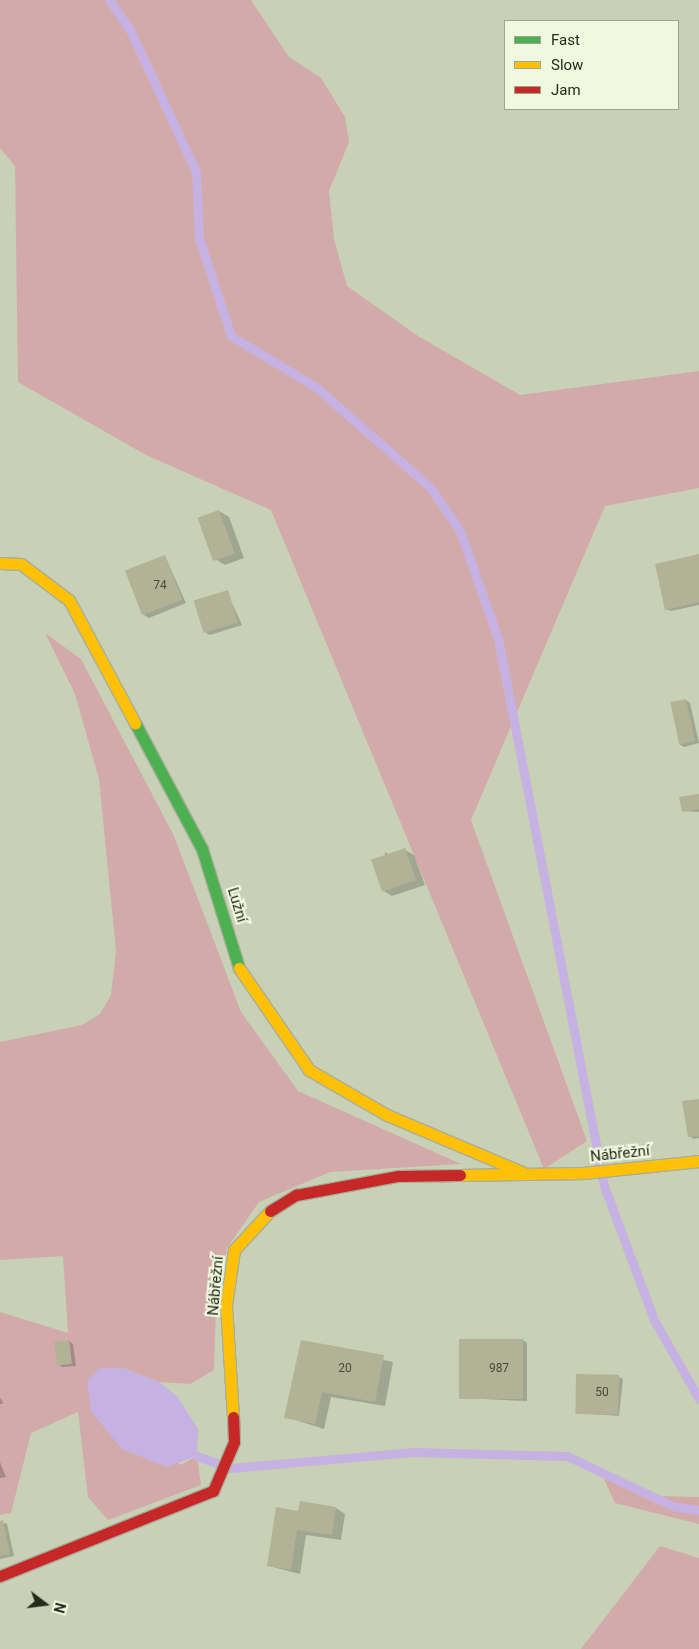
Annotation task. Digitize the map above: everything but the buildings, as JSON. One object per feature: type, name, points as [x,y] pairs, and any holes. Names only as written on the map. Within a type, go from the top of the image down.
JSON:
[{"type":"street","name":"Lužní","points":[[0,563],[21,564],[69,600],[202,849],[240,970],[309,1070],[387,1115],[528,1175]]},
{"type":"street","name":"Nábřežní","points":[[0,1576],[213,1491],[234,1442],[226,1305],[234,1250],[261,1217],[296,1195],[398,1176],[528,1175],[699,1161]]},
{"type":"shaded area","points":[[0,0],[251,0],[289,57],[321,78],[345,117],[349,142],[329,191],[334,239],[347,286],[418,336],[520,395],[699,371],[699,488],[605,506],[471,820],[587,1141],[544,1169],[271,510],[146,455],[18,382],[15,166],[0,148]]},
{"type":"shaded area","points":[[45,633],[81,659],[174,836],[241,1012],[298,1091],[461,1164],[330,1172],[259,1202],[227,1248],[216,1303],[214,1370],[190,1384],[159,1382],[123,1368],[180,1465],[197,1456],[201,1485],[108,1520],[88,1497],[78,1412],[31,1433],[11,1513],[0,1515],[0,1312],[68,1333],[63,1256],[0,1260],[0,1042],[82,1025],[100,1014],[111,995],[116,951],[99,779],[75,694]]},
{"type":"shaded area","points":[[100,1368],[123,1368],[159,1382],[177,1396],[198,1429],[197,1456],[167,1467],[122,1449],[91,1411],[87,1381]]},
{"type":"shaded area","points":[[604,1479],[658,1496],[699,1497],[699,1524],[615,1503]]},
{"type":"shaded area","points":[[660,1546],[699,1558],[699,1649],[581,1649]]},
{"type":"waterway","points":[[109,0],[131,32],[196,172],[199,238],[231,336],[316,387],[430,487],[460,531],[498,639],[604,1186],[654,1320],[699,1399]]},
{"type":"waterway","points":[[197,1456],[230,1468],[414,1452],[567,1456],[673,1506],[699,1510]]},
{"type":"traffic: fast","points":[[135,723],[202,849],[239,968]]},
{"type":"traffic: slow","points":[[0,563],[21,564],[69,600],[135,723]]},
{"type":"traffic: slow","points":[[239,968],[309,1070],[387,1115],[522,1172]]},
{"type":"traffic: slow","points":[[460,1175],[583,1173],[699,1161]]},
{"type":"traffic: slow","points":[[233,1417],[226,1305],[234,1250],[270,1211]]},
{"type":"traffic: jam","points":[[270,1211],[296,1195],[398,1176],[460,1175]]},
{"type":"traffic: jam","points":[[0,1576],[213,1491],[234,1442],[233,1417]]}]
